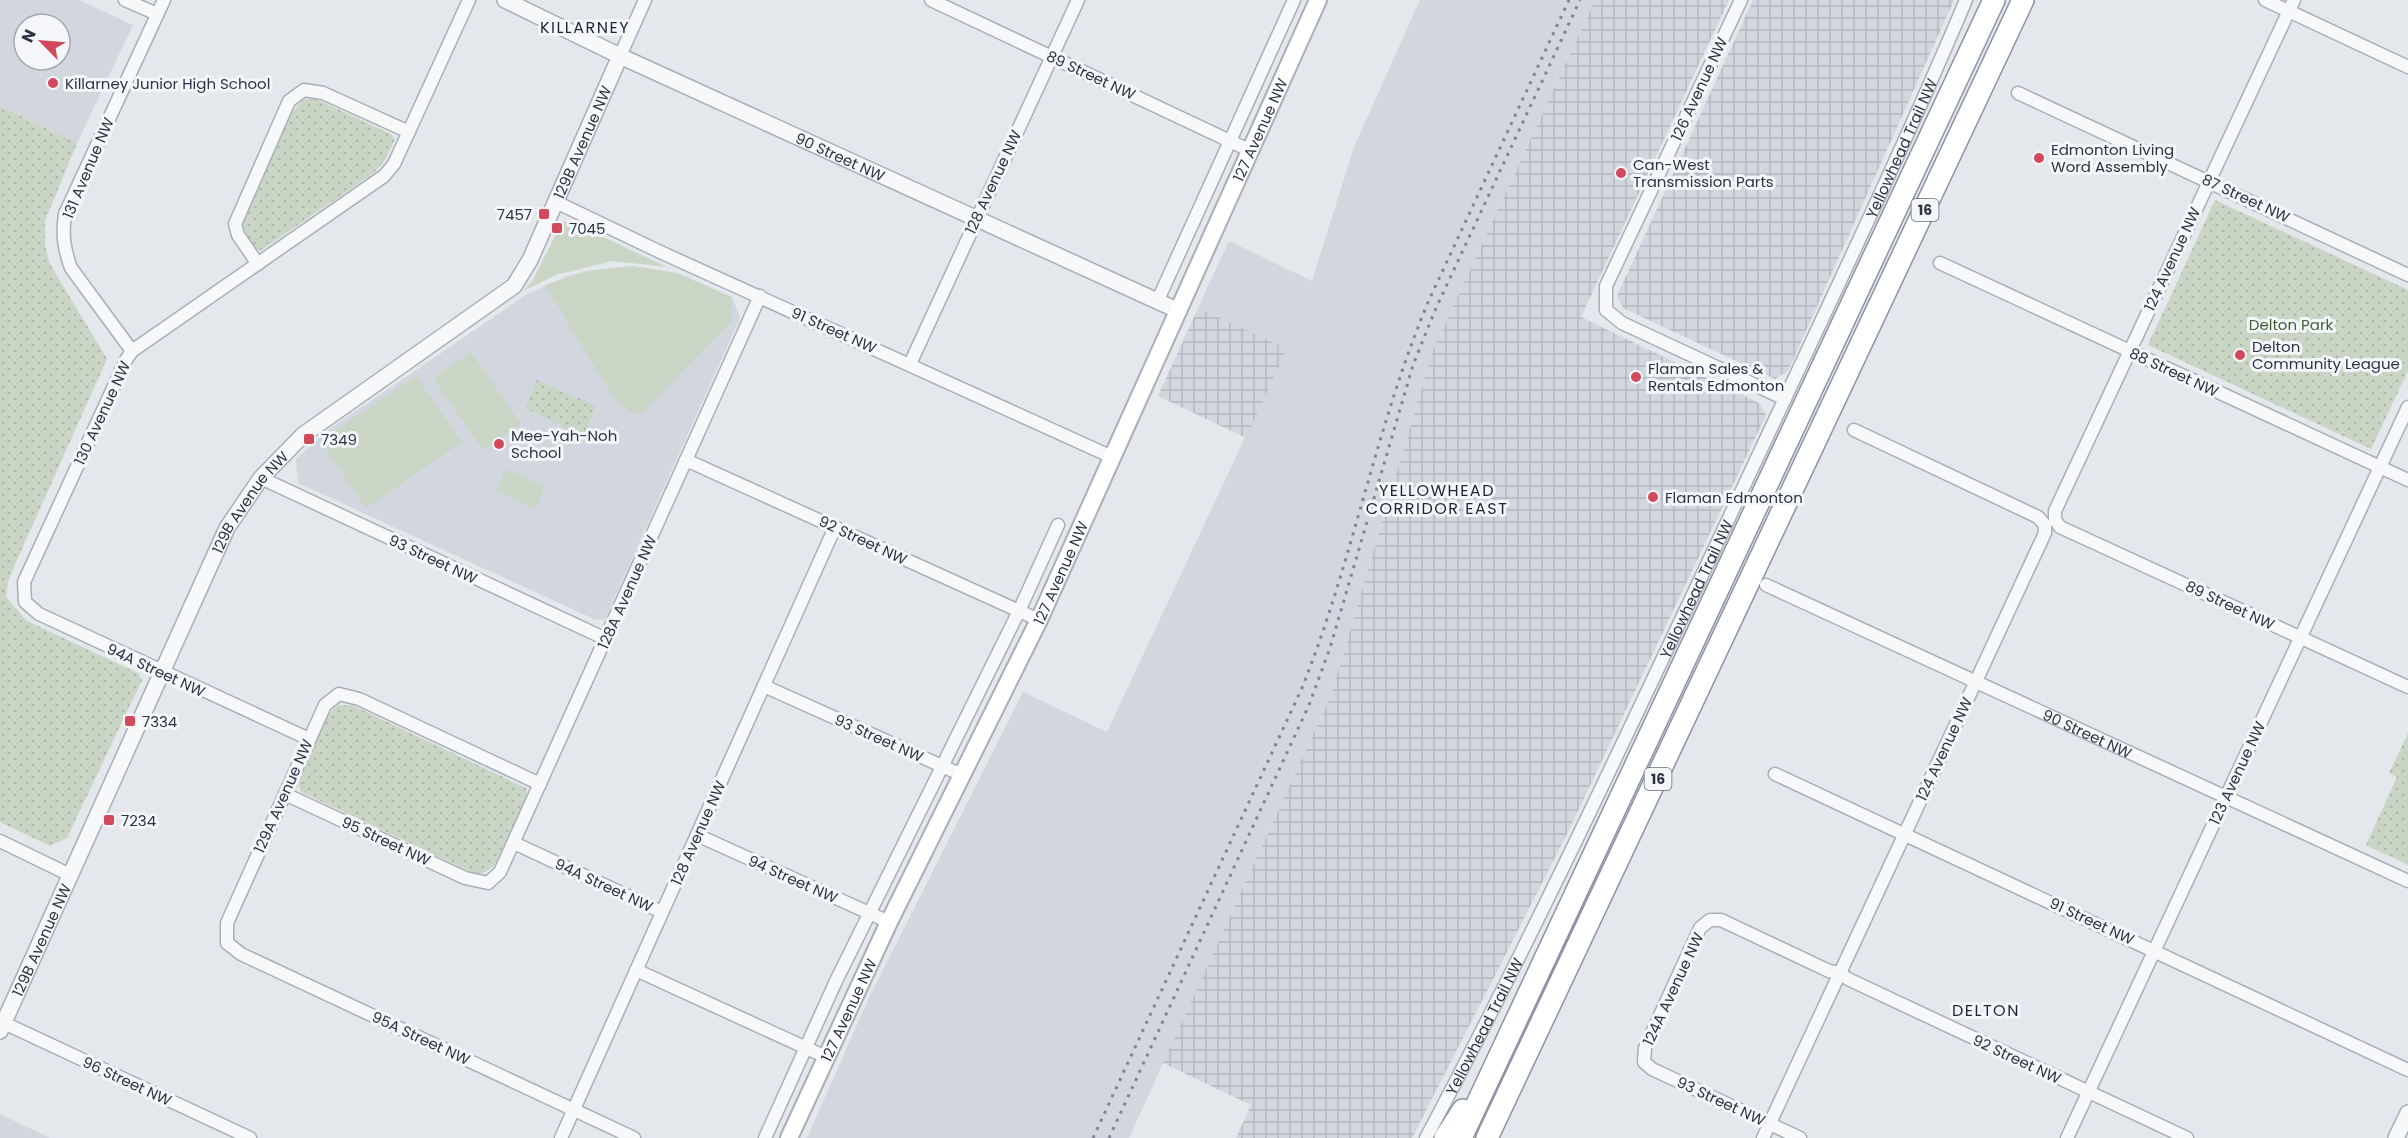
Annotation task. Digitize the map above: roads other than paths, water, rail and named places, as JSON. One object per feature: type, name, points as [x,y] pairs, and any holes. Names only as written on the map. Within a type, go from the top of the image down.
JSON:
[{"type":"highway","name":"Yellowhead Trail NW","points":[[1461,1138],[1994,0]]},
{"type":"highway","name":"16","points":[[1487,1138],[2023,0]]},
{"type":"highway","points":[[1445,1138],[1514,1029]]},
{"type":"main road","name":"127 Avenue NW","points":[[789,1138],[889,922],[1039,620],[1318,0]]},
{"type":"street","points":[[125,0],[157,14]]},
{"type":"street","name":"131 Avenue NW","points":[[132,351],[71,268],[63,240],[65,214],[164,0]]},
{"type":"street","name":"130 Avenue NW","points":[[24,582],[132,351],[384,176],[394,164],[469,0]]},
{"type":"street","name":"90 Street NW","points":[[505,0],[620,57],[1179,311]]},
{"type":"street","name":"129B Avenue NW","points":[[2,1027],[227,528],[261,478],[303,435],[332,412],[514,286],[530,260],[645,0]]},
{"type":"street","name":"89 Street NW","points":[[931,0],[1251,151]]},
{"type":"street","name":"128 Avenue NW","points":[[910,364],[1078,0]]},
{"type":"street","name":"127 Avenue NW","points":[[1158,302],[1294,0]]},
{"type":"street","name":"126 Avenue NW","points":[[1741,0],[1606,286],[1606,310],[1622,323],[1785,399]]},
{"type":"street","name":"Yellowhead Trail NW","points":[[1426,1138],[1536,926],[1903,145],[1966,0]]},
{"type":"street","points":[[2265,0],[2291,5],[2408,67]]},
{"type":"street","name":"124 Avenue NW","points":[[1762,1138],[2291,5]]},
{"type":"street","points":[[258,264],[238,235],[235,224],[289,101],[304,90],[323,93],[409,132]]},
{"type":"street","name":"87 Street NW","points":[[2018,93],[2408,274]]},
{"type":"street","name":"91 Street NW","points":[[556,202],[1112,457]]},
{"type":"street","name":"88 Street NW","points":[[1940,263],[2408,480]]},
{"type":"street","name":"128A Avenue NW","points":[[488,883],[500,872],[514,843],[760,296]]},
{"type":"street","name":"123 Avenue NW","points":[[2067,1138],[2408,407]]},
{"type":"street","name":"89 Street NW","points":[[1854,430],[2408,687]]},
{"type":"street","name":"92 Street NW","points":[[686,460],[1039,620]]},
{"type":"street","name":"93 Street NW","points":[[261,478],[606,639]]},
{"type":"street","name":"127 Avenue NW","points":[[765,1138],[869,913],[1019,611],[1058,525]]},
{"type":"street","name":"128 Avenue NW","points":[[561,1138],[835,527]]},
{"type":"street","name":"94A Street NW","points":[[24,582],[25,602],[39,614],[309,739]]},
{"type":"street","name":"90 Street NW","points":[[1766,585],[2408,881]]},
{"type":"street","name":"93 Street NW","points":[[764,686],[962,775]]},
{"type":"street","name":"129A Avenue NW","points":[[227,923],[325,705],[339,694],[359,699],[540,784]]},
{"type":"street","name":"91 Street NW","points":[[1775,774],[2408,1070]]},
{"type":"street","name":"95 Street NW","points":[[285,794],[465,878],[488,883]]},
{"type":"street","name":"94 Street NW","points":[[697,835],[889,922]]},
{"type":"street","points":[[0,841],[70,875]]},
{"type":"street","name":"94A Street NW","points":[[514,843],[662,912]]},
{"type":"street","name":"92 Street NW","points":[[1710,920],[1721,921],[2187,1138]]},
{"type":"street","name":"124A Avenue NW","points":[[1644,1062],[1645,1048],[1700,928],[1710,920]]},
{"type":"street","name":"95A Street NW","points":[[227,923],[227,943],[241,954],[634,1138]]},
{"type":"street","points":[[636,969],[826,1057]]},
{"type":"street","name":"96 Street NW","points":[[2,1027],[250,1138]]},
{"type":"street","name":"93 Street NW","points":[[1644,1062],[1652,1069],[1800,1138]]},
{"type":"street","points":[[2396,1138],[2408,1113]]},
{"type":"railway","points":[[1093,1138],[1302,688],[1336,591],[1410,347],[1429,300],[1569,0]]},
{"type":"railway","points":[[1109,1138],[1309,705],[1330,648],[1413,365],[1436,308],[1580,0]]},
{"type":"place","name":"Killarney Junior High School","points":[[53,83]]},
{"type":"place","name":"Edmonton Living Word Assembly","points":[[2039,158]]},
{"type":"place","name":"Can-West Transmission Parts","points":[[1621,173]]},
{"type":"place","name":"7457","points":[[544,214]]},
{"type":"place","name":"7045","points":[[557,228]]},
{"type":"place","name":"Delton Community League","points":[[2240,355]]},
{"type":"place","name":"Flaman Sales & Rentals Edmonton","points":[[1636,377]]},
{"type":"place","name":"7349","points":[[309,439]]},
{"type":"place","name":"Mee-Yah-Noh School","points":[[499,444]]},
{"type":"place","name":"Flaman Edmonton","points":[[1653,497]]},
{"type":"place","name":"7334","points":[[130,721]]},
{"type":"place","name":"7234","points":[[109,820]]},
{"type":"district","name":"KILLARNEY","points":[[585,27]]},
{"type":"district","name":"YELLOWHEAD CORRIDOR EAST","points":[[1437,499]]},
{"type":"district","name":"DELTON","points":[[1986,1010]]},
{"type":"park label","name":"Delton Park","points":[[2291,324]]}]
